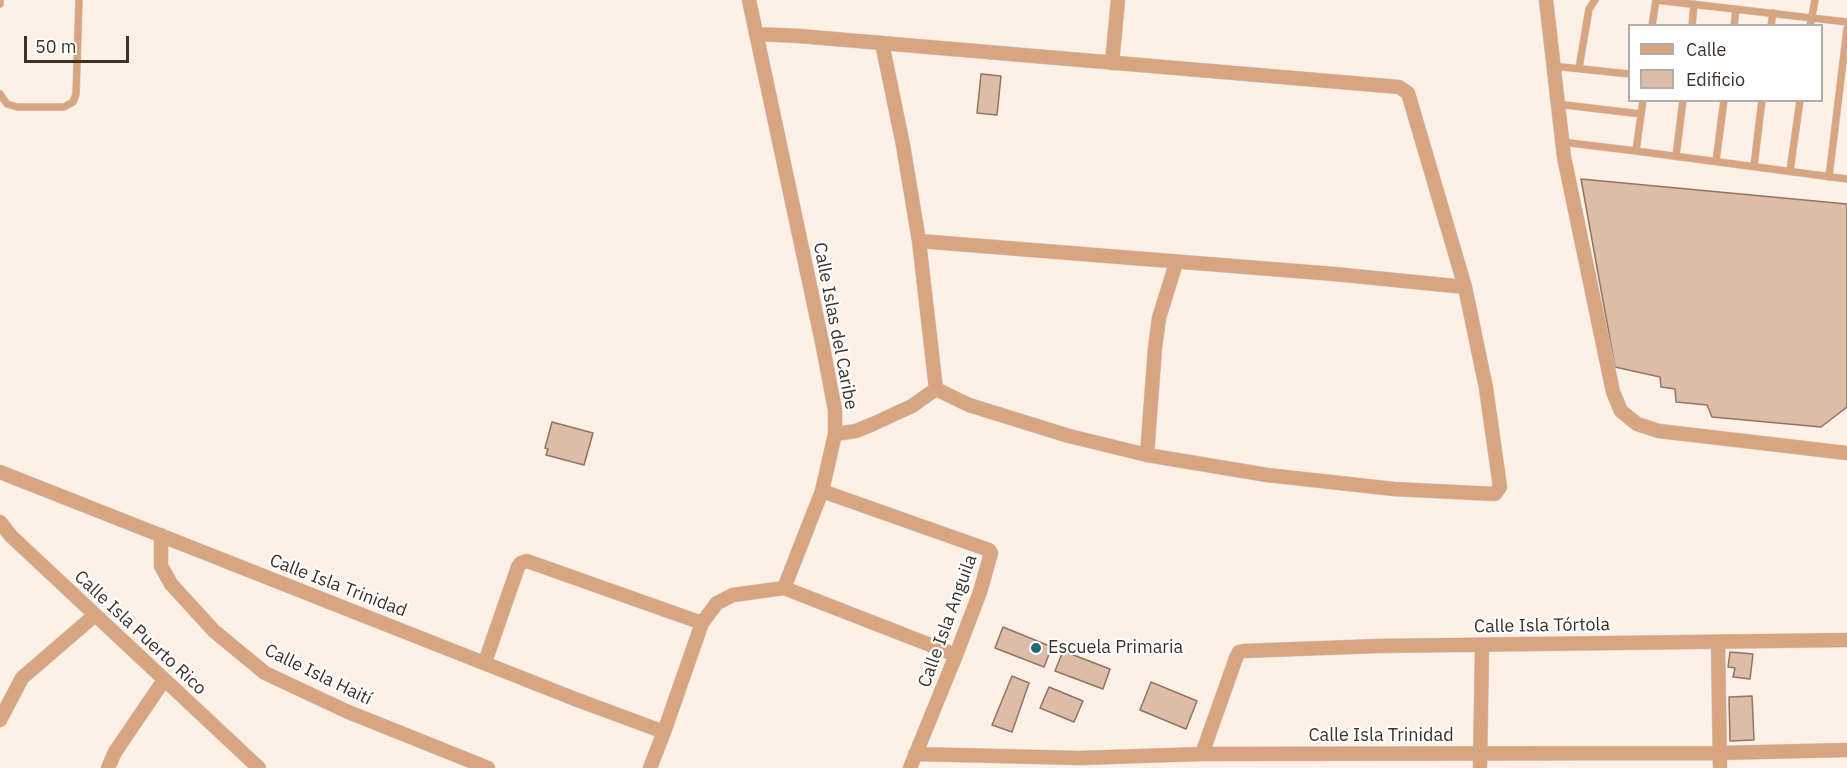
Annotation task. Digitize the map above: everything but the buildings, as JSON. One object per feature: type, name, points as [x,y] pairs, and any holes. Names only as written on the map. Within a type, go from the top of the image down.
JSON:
[{"type":"street","name":"Calle Islas del Caribe","points":[[749,0],[835,410],[835,434],[822,491],[784,588]]},
{"type":"street","points":[[1112,63],[1118,0]]},
{"type":"street","points":[[1546,0],[1551,27],[1552,66],[1562,142],[1612,392],[1621,411],[1637,424],[1659,431],[1847,453]]},
{"type":"street","points":[[756,34],[1399,87],[1408,93],[1465,287],[1486,388],[1500,487],[1495,494],[1394,489],[1268,475],[1147,455],[1069,436],[980,408],[936,389]]},
{"type":"street","points":[[882,43],[903,145],[919,241],[936,389]]},
{"type":"street","points":[[919,241],[1334,274],[1465,287]]},
{"type":"street","points":[[1147,455],[1155,348],[1160,318],[1176,263]]},
{"type":"street","points":[[835,434],[856,431],[873,424],[912,406],[936,389]]},
{"type":"street","name":"Calle Isla Trinidad","points":[[0,472],[664,732]]},
{"type":"street","name":"Calle Isla Anguila","points":[[822,491],[992,553],[956,655],[910,768]]},
{"type":"street","name":"Calle Isla Puerto Rico","points":[[0,522],[11,536],[253,766]]},
{"type":"street","name":"Calle Isla Haití","points":[[161,535],[161,566],[171,584],[214,631],[265,673],[346,711],[488,768]]},
{"type":"street","points":[[485,662],[518,567],[527,561],[702,623]]},
{"type":"street","points":[[650,768],[702,623],[717,603],[734,595],[784,588],[956,655]]},
{"type":"street","points":[[0,720],[22,678],[95,615]]},
{"type":"street","name":"Calle Isla Tórtola","points":[[1202,754],[1239,652],[1378,646],[1847,640]]},
{"type":"street","points":[[1718,642],[1719,768]]},
{"type":"street","points":[[1480,768],[1482,645]]},
{"type":"street","points":[[108,768],[115,752],[164,680]]},
{"type":"street","name":"Calle Isla Trinidad","points":[[915,754],[1080,758],[1202,754],[1245,761],[1480,753],[1719,753],[1847,750]]},
{"type":"lane","points":[[0,94],[7,104],[16,107],[64,107],[73,102],[76,94],[79,0]]},
{"type":"lane","points":[[1579,68],[1589,9],[1594,0]]},
{"type":"lane","points":[[1652,24],[1655,0],[1773,13],[1811,21],[1847,22]]},
{"type":"lane","points":[[1811,21],[1815,0]]},
{"type":"lane","points":[[1692,24],[1694,4]]},
{"type":"lane","points":[[1734,24],[1736,9]]},
{"type":"lane","points":[[1771,24],[1773,13]]},
{"type":"lane","points":[[1829,177],[1847,29]]},
{"type":"lane","points":[[1552,66],[1628,74]]},
{"type":"lane","points":[[1636,151],[1642,102]]},
{"type":"lane","points":[[1676,156],[1683,102]]},
{"type":"lane","points":[[1716,161],[1724,102]]},
{"type":"lane","points":[[1754,166],[1762,102]]},
{"type":"lane","points":[[1790,171],[1800,102]]},
{"type":"lane","points":[[1556,104],[1641,114]]},
{"type":"lane","points":[[1562,142],[1847,179]]},
{"type":"place","name":"Escuela Primaria","points":[[1036,648]]}]
